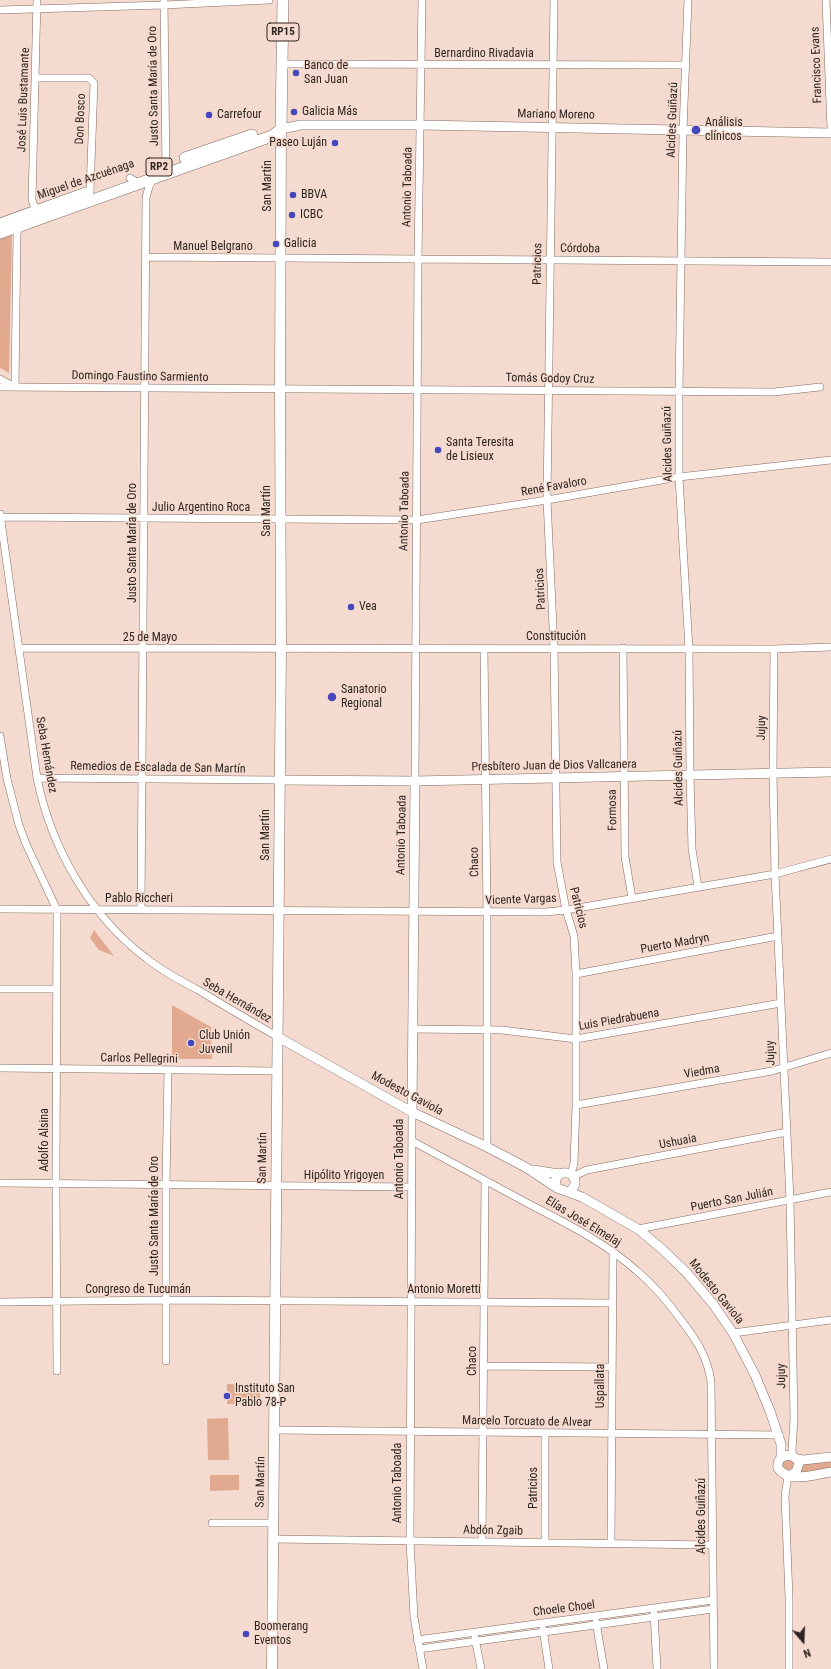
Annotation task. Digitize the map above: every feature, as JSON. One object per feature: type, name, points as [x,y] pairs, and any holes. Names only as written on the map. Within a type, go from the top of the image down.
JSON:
[{"type":"main road","name":"San Martín","points":[[272,1669],[278,1072],[278,780],[281,649],[280,390],[283,0]]},
{"type":"main road","name":"Miguel de Azcuénaga","points":[[0,233],[274,127],[281,129]]},
{"type":"main road","name":"Miguel de Azcuénaga","points":[[0,224],[90,192],[134,180],[154,177],[166,169]]},
{"type":"street","name":"José Luis Bustamante","points":[[15,387],[17,233],[32,200],[37,0]]},
{"type":"street","points":[[0,10],[269,0]]},
{"type":"street","name":"Antonio Taboada","points":[[422,0],[418,260],[412,1029],[410,1541],[417,1640],[423,1669]]},
{"type":"street","name":"Patricios","points":[[554,0],[547,500],[554,648],[557,862],[566,910],[574,936],[576,974],[576,1105],[573,1178]]},
{"type":"street","name":"Alcides Guiñazú","points":[[688,0],[680,261],[679,477],[690,648],[690,775],[692,849],[698,887]]},
{"type":"street","name":"Francisco Evans","points":[[826,0],[831,130]]},
{"type":"street","name":"Justo Santa María de Oro","points":[[164,3],[166,169]]},
{"type":"street","name":"Bernardino Rivadavia","points":[[283,64],[686,65]]},
{"type":"street","name":"Don Bosco","points":[[36,78],[90,78],[94,83],[90,192]]},
{"type":"street","name":"Mariano Moreno","points":[[281,129],[301,125],[421,125],[831,133]]},
{"type":"street","name":"Justo Santa María de Oro","points":[[141,910],[146,197],[154,177]]},
{"type":"street","points":[[134,180],[144,188],[146,197]]},
{"type":"street","points":[[32,200],[34,206],[38,210],[51,214]]},
{"type":"street","name":"Manuel Belgrano","points":[[146,257],[281,258]]},
{"type":"street","name":"Córdoba","points":[[281,258],[831,262]]},
{"type":"street","points":[[0,379],[15,387]]},
{"type":"street","name":"Domingo Faustino Sarmiento","points":[[0,387],[144,387],[280,390]]},
{"type":"street","name":"Tomás Godoy Cruz","points":[[280,390],[418,389],[774,392],[820,387]]},
{"type":"street","name":"René Favaloro","points":[[280,520],[417,520],[547,500],[679,477],[831,460]]},
{"type":"street","name":"Julio Argentino Roca","points":[[0,516],[280,520]]},
{"type":"street","name":"Seba Hernández","points":[[0,516],[37,778],[48,817],[68,865],[97,910],[116,932],[146,958],[168,973],[278,1037]]},
{"type":"street","name":"Constitución","points":[[281,649],[774,649],[831,647]]},
{"type":"street","name":"25 de Mayo","points":[[18,648],[281,649]]},
{"type":"street","name":"Chaco","points":[[484,648],[488,912],[487,1147]]},
{"type":"street","name":"Formosa","points":[[623,648],[623,776],[625,857],[632,898]]},
{"type":"street","name":"Jujuy","points":[[774,649],[773,774],[775,874],[790,1200],[794,1420],[792,1450],[790,1457]]},
{"type":"street","points":[[0,736],[7,779],[18,825],[57,910]]},
{"type":"street","name":"Presbítero Juan de Dios Vallcanera","points":[[278,780],[415,781],[831,772]]},
{"type":"street","name":"Remedios de Escalada de San Martín","points":[[37,778],[278,780]]},
{"type":"street","name":"Vicente Vargas","points":[[279,911],[546,912],[566,910],[775,874],[831,859]]},
{"type":"street","name":"Pablo Riccheri","points":[[0,909],[279,911]]},
{"type":"street","name":"Adolfo Alsina","points":[[57,910],[57,1371]]},
{"type":"street","name":"Puerto Madryn","points":[[576,974],[778,936]]},
{"type":"street","points":[[0,989],[57,989]]},
{"type":"street","name":"Luis Piedrabuena","points":[[412,1029],[502,1030],[576,1039],[781,1003]]},
{"type":"street","name":"Modesto Gaviola","points":[[278,1037],[412,1112],[487,1147],[527,1168],[557,1188],[582,1197],[638,1229],[686,1272],[713,1304],[733,1333],[755,1375],[780,1439],[790,1457]]},
{"type":"street","name":"Viedma","points":[[576,1105],[783,1068],[831,1053]]},
{"type":"street","name":"Carlos Pellegrini","points":[[0,1068],[278,1072]]},
{"type":"street","name":"Justo Santa María de Oro","points":[[166,1361],[166,1186],[168,1070]]},
{"type":"street","name":"Ushuaia","points":[[573,1178],[587,1170],[786,1132]]},
{"type":"street","name":"Elías José Elmelaj","points":[[412,1141],[558,1219],[613,1252],[637,1270],[671,1306],[698,1344],[708,1364]]},
{"type":"street","name":"Modesto Gaviola","points":[[527,1168],[545,1173],[560,1174]]},
{"type":"street","points":[[557,1188],[555,1181],[560,1174],[567,1172],[573,1178],[582,1197]]},
{"type":"street","points":[[568,1192],[574,1188],[573,1178]]},
{"type":"street","name":"Chaco","points":[[482,1542],[485,1181]]},
{"type":"street","name":"Hipólito Yrigoyen","points":[[0,1182],[166,1186],[412,1187]]},
{"type":"street","name":"Puerto San Julián","points":[[638,1229],[831,1192]]},
{"type":"street","name":"Uspallata","points":[[611,1544],[613,1252]]},
{"type":"street","name":"Congreso de Tucumán","points":[[0,1302],[166,1300],[275,1301]]},
{"type":"street","name":"Antonio Moretti","points":[[275,1301],[612,1302]]},
{"type":"street","points":[[733,1333],[831,1320]]},
{"type":"street","name":"Alcides Guiñazú","points":[[708,1364],[712,1382],[714,1669]]},
{"type":"street","points":[[484,1366],[612,1367]]},
{"type":"street","name":"Marcelo Torcuato de Alvear","points":[[274,1430],[712,1434],[780,1439]]},
{"type":"street","name":"Patricios","points":[[545,1433],[545,1543]]},
{"type":"street","points":[[789,1669],[789,1597],[785,1496],[778,1468],[778,1462],[790,1457],[803,1460],[831,1457]]},
{"type":"street","points":[[785,1496],[789,1476],[796,1472],[798,1468],[790,1457]]},
{"type":"street","points":[[778,1468],[781,1473],[797,1477],[831,1472]]},
{"type":"street","points":[[212,1522],[273,1523]]},
{"type":"street","name":"Abdón Zgaib","points":[[273,1539],[713,1545]]},
{"type":"street","name":"Choele Choel","points":[[417,1640],[714,1600]]},
{"type":"street","points":[[654,1609],[657,1669]]},
{"type":"street","name":"Choele Choel","points":[[419,1649],[713,1609]]},
{"type":"street","points":[[595,1616],[604,1669]]},
{"type":"street","points":[[542,1623],[549,1669]]},
{"type":"street","points":[[474,1632],[481,1669]]},
{"type":"shaded area","points":[[12,232],[9,373],[0,368],[0,236]]},
{"type":"shaded area","points":[[94,930],[114,956],[99,950],[90,938]]},
{"type":"shaded area","name":"Club Unión Juvenil","points":[[172,1005],[211,1027],[212,1059],[172,1059]]},
{"type":"shaded area","points":[[227,1384],[260,1385],[260,1404],[227,1404]]},
{"type":"shaded area","points":[[228,1418],[229,1460],[208,1460],[207,1419]]},
{"type":"shaded area","points":[[831,1457],[831,1472],[789,1476],[778,1462],[779,1460]]},
{"type":"shaded area","points":[[210,1475],[239,1475],[239,1490],[210,1491]]},
{"type":"place","name":"Banco de San Juan","points":[[296,73]]},
{"type":"place","name":"Galicia Más","points":[[294,112]]},
{"type":"place","name":"Carrefour","points":[[209,115]]},
{"type":"place","name":"Análisis clínicos","points":[[696,130]]},
{"type":"place","name":"Paseo Luján","points":[[335,143]]},
{"type":"place","name":"BBVA","points":[[293,195]]},
{"type":"place","name":"ICBC","points":[[292,215]]},
{"type":"place","name":"Galicia","points":[[276,244]]},
{"type":"place","name":"Santa Teresita de Lisieux","points":[[438,450]]},
{"type":"place","name":"Vea","points":[[351,607]]},
{"type":"place","name":"Sanatorio Regional","points":[[332,697]]},
{"type":"place","name":"Club Unión Juvenil","points":[[191,1043]]},
{"type":"place","name":"Instituto San Pablo 78-P","points":[[227,1396]]},
{"type":"place","name":"Boomerang Eventos","points":[[246,1634]]}]
